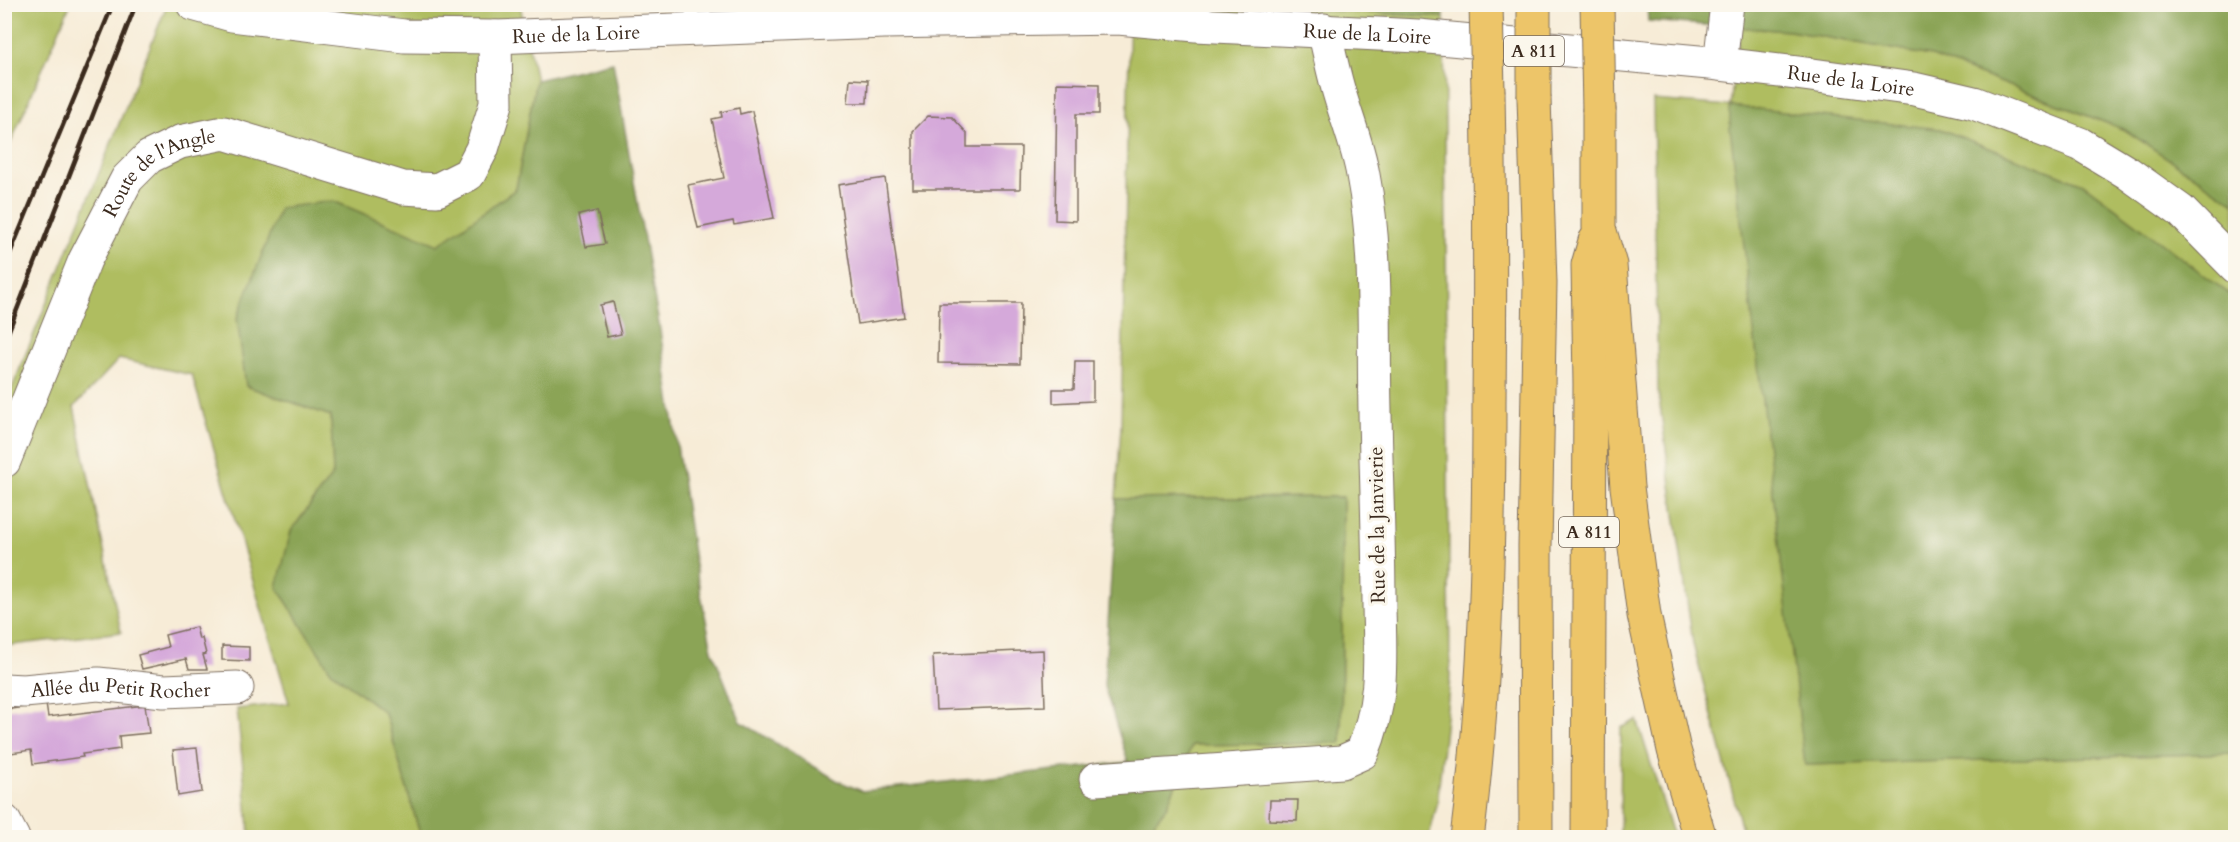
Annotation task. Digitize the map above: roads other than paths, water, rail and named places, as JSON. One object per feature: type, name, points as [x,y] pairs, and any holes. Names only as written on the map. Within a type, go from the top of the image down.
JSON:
[{"type":"highway","points":[[1467,837],[1476,767],[1485,647],[1489,486],[1488,92],[1485,4]]},
{"type":"highway","name":"A 811","points":[[1534,4],[1539,283],[1535,546],[1536,837]]},
{"type":"highway","name":"A 811","points":[[1588,837],[1590,384],[1588,265],[1599,228],[1597,4]]},
{"type":"highway","points":[[1599,228],[1610,265],[1627,487],[1644,615],[1674,750],[1700,837]]},
{"type":"street","name":"Rue de la Loire","points":[[193,4],[232,15],[404,36],[495,37],[770,15],[884,22],[1120,11],[1196,25],[1418,36],[1720,64],[1914,89],[1974,103],[2070,140],[2128,173],[2181,211],[2235,267]]},
{"type":"street","points":[[1720,64],[1727,4]]},
{"type":"street","name":"Rue de la Janvierie","points":[[1096,779],[1342,762],[1362,753],[1372,729],[1380,690],[1375,324],[1371,246],[1364,176],[1324,30]]},
{"type":"street","name":"Route de l'Angle","points":[[4,461],[85,260],[126,179],[149,157],[180,142],[224,133],[403,188],[437,190],[469,174],[482,149],[496,104],[495,37]]},
{"type":"street","name":"Allée du Petit Rocher","points":[[4,690],[24,691],[98,684],[164,691],[237,688]]},
{"type":"street","points":[[4,821],[13,837]]},
{"type":"railway","points":[[4,268],[113,4]]},
{"type":"railway","points":[[4,343],[136,4]]}]
